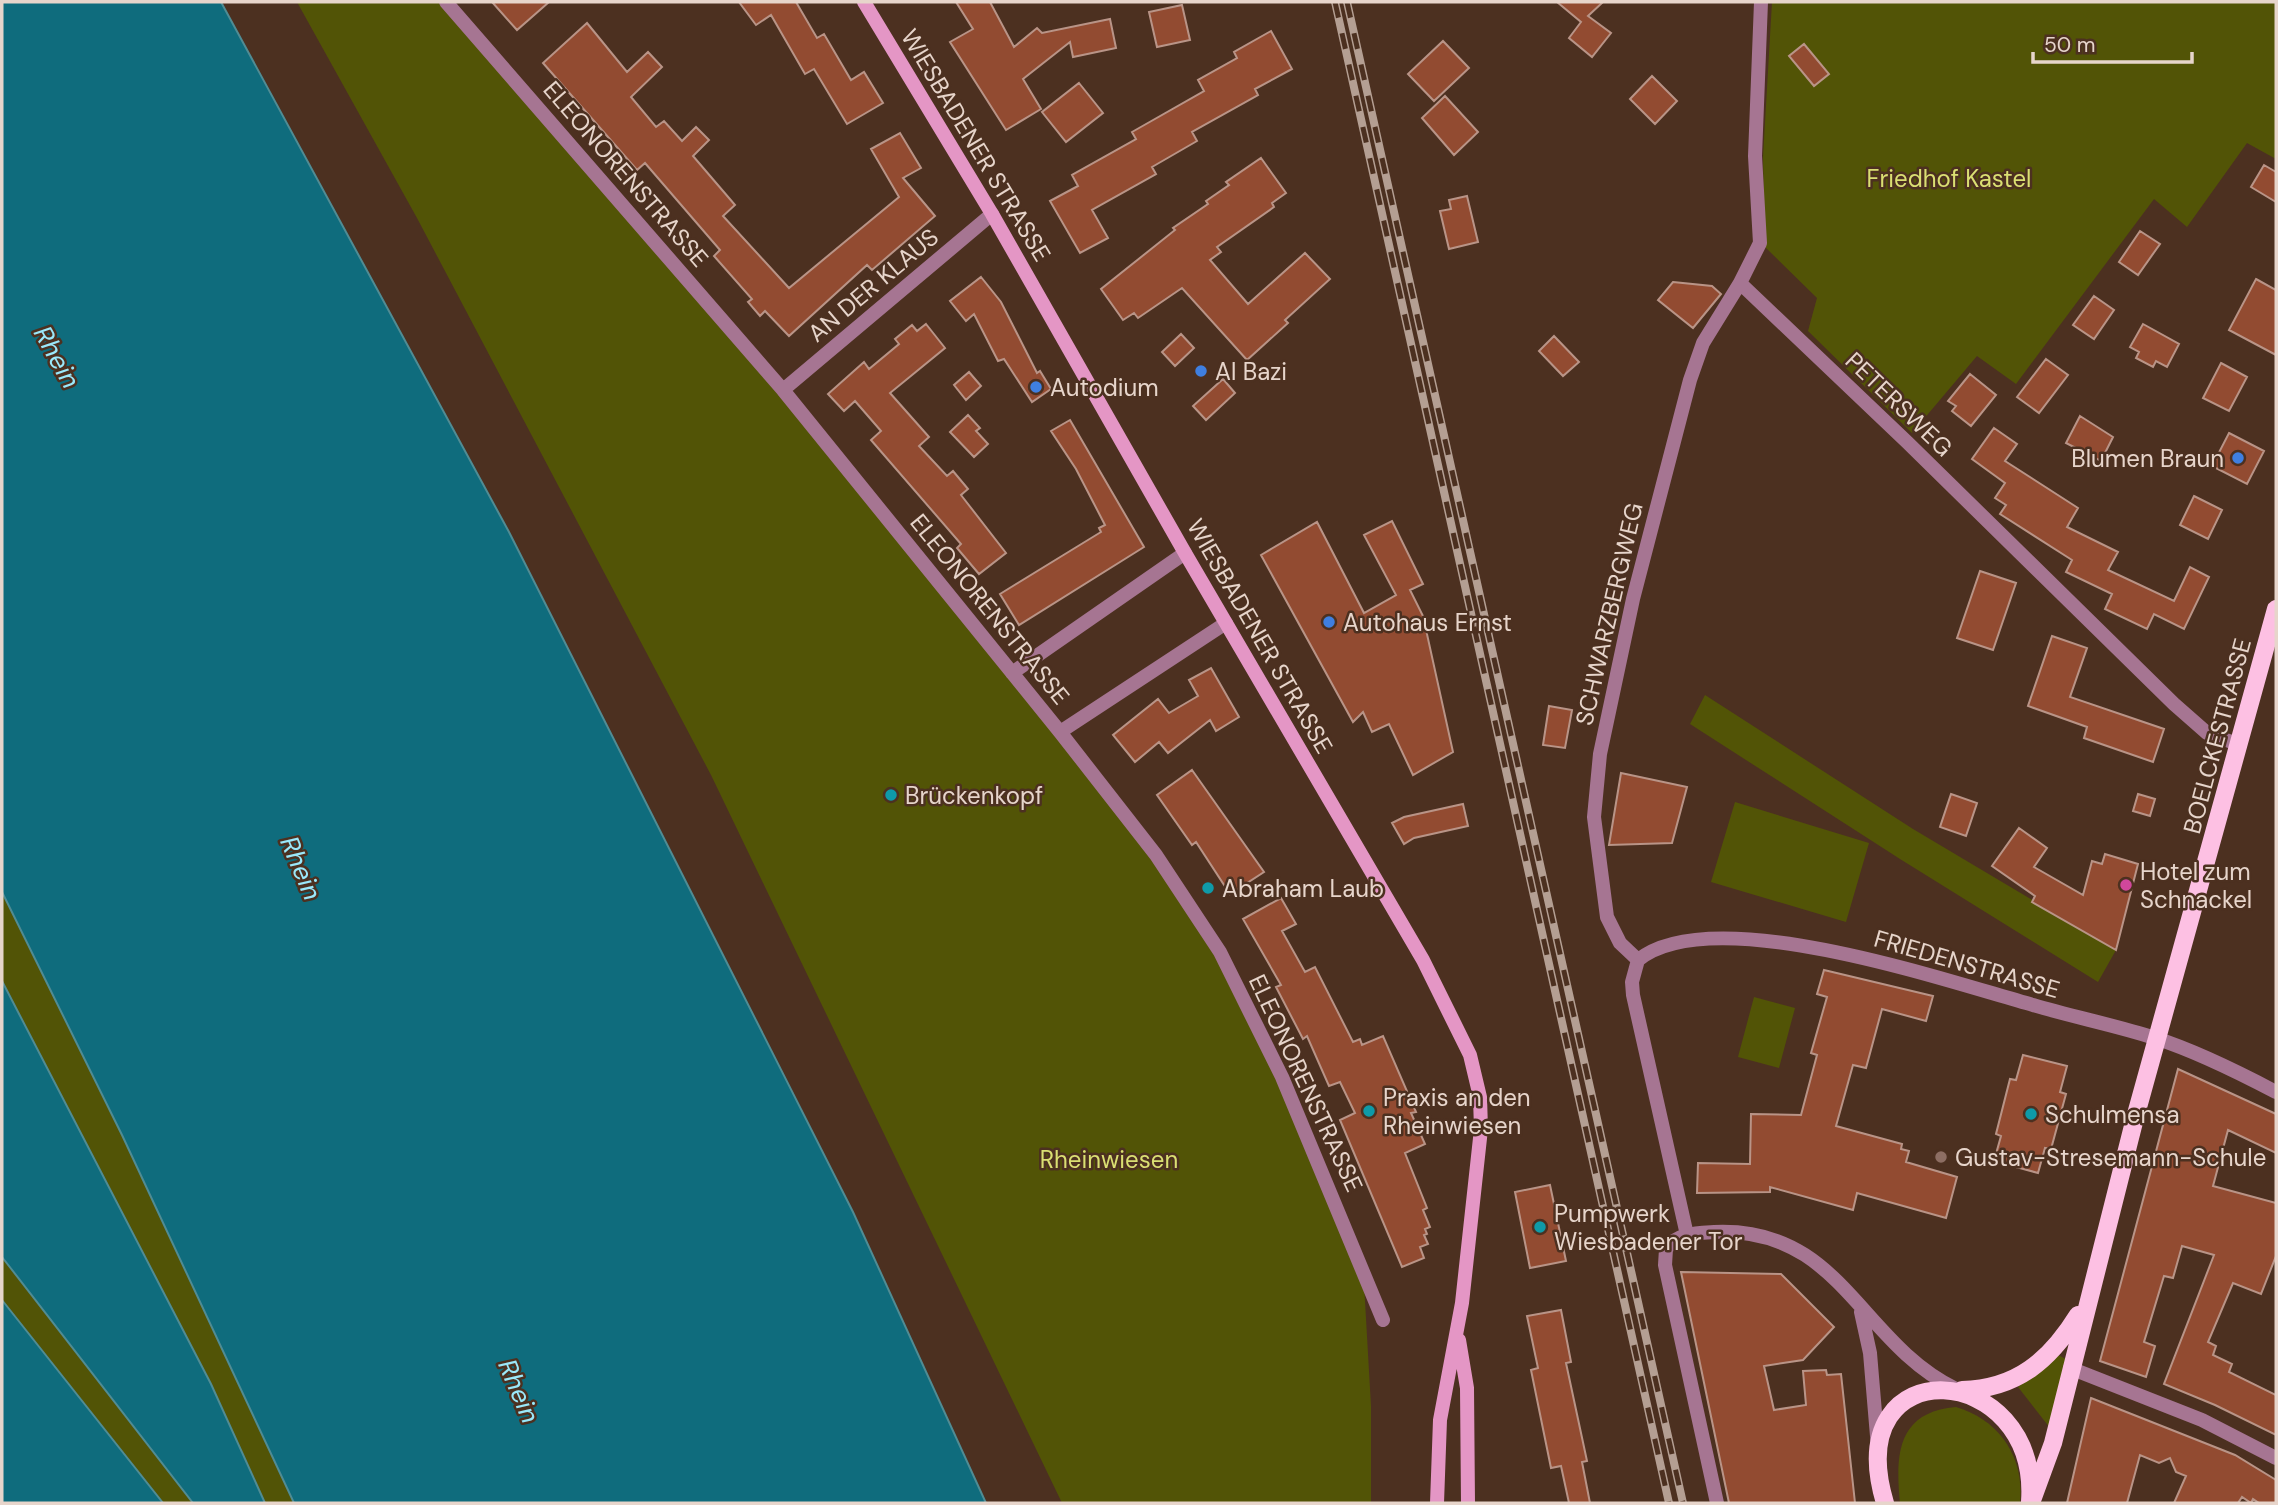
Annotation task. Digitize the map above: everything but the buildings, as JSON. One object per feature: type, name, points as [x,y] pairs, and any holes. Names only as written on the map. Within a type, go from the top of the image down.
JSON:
[{"type":"main road","name":"WIESBADENER STRASSE","points":[[864,2],[992,214],[1185,553],[1423,960],[1470,1055],[1480,1097],[1481,1129],[1458,1332]]},
{"type":"main road","name":"BOELCKESTRASSE","points":[[2031,1503],[2053,1443],[2135,1118],[2276,609]]},
{"type":"main road","points":[[1874,1503],[1882,1429],[1897,1407],[1927,1391],[2007,1383],[2031,1371],[2063,1340],[2090,1297]]},
{"type":"main road","points":[[1437,1503],[1441,1409],[1458,1332]]},
{"type":"main road","points":[[1458,1332],[1467,1388],[1468,1503]]},
{"type":"main road","points":[[1957,1390],[1987,1404],[2010,1426],[2026,1461],[2031,1503]]},
{"type":"main road","points":[[1878,1455],[1885,1503]]},
{"type":"street","name":"ELEONORENSTRASSE","points":[[446,2],[783,390],[1156,855],[1220,952],[1282,1077],[1383,1320]]},
{"type":"street","points":[[1740,283],[1760,243],[1755,156],[1761,2]]},
{"type":"street","name":"AN DER KLAUS","points":[[783,390],[992,214]]},
{"type":"street","name":"PETERSWEG","points":[[1740,283],[1907,442],[2174,704],[2207,733],[2240,745]]},
{"type":"street","name":"SCHWARZBERGWEG","points":[[1638,960],[1620,943],[1606,917],[1594,817],[1600,754],[1633,599],[1690,380],[1703,343],[1740,283]]},
{"type":"street","points":[[1012,673],[1185,553]]},
{"type":"street","points":[[1060,732],[1226,623]]},
{"type":"street","name":"FRIEDENSTRASSE","points":[[1638,960],[1663,945],[1684,941],[1744,940],[1814,948],[1887,964],[2157,1038],[2276,1092]]},
{"type":"street","points":[[1638,960],[1632,982],[1633,995],[1687,1235]]},
{"type":"street","points":[[1717,1503],[1665,1265],[1666,1248],[1678,1238],[1731,1231],[1779,1240],[1812,1257],[1913,1360],[1957,1390]]},
{"type":"street","points":[[1853,1298],[1867,1329],[1878,1455]]},
{"type":"street","points":[[2070,1368],[2202,1420],[2276,1458]]},
{"type":"green space","name":"Rheinwiesen","points":[[297,2],[446,2],[549,120],[1070,744],[1220,952],[1363,1266],[1371,1406],[1371,1503],[1062,1503],[711,775],[417,218]]},
{"type":"green space","name":"Friedhof Kastel","points":[[1772,2],[2276,2],[2276,159],[2247,143],[2187,227],[2154,199],[2016,384],[1977,356],[1912,433],[1808,331],[1817,298],[1765,247],[1763,157]]},
{"type":"green space","points":[[1705,695],[1913,829],[2116,950],[2098,982],[1690,724]]},
{"type":"green space","points":[[1735,802],[1869,843],[1846,922],[1711,882]]},
{"type":"green space","points":[[2,892],[122,1135],[294,1503],[265,1503],[211,1384],[2,981]]},
{"type":"green space","points":[[1754,997],[1795,1008],[1779,1068],[1738,1057]]},
{"type":"green space","points":[[2,1257],[193,1503],[163,1503],[2,1300]]},
{"type":"green space","points":[[2056,1354],[2066,1359],[2050,1428],[2018,1387]]},
{"type":"green space","points":[[1956,1407],[1985,1421],[2006,1443],[2014,1456],[2018,1471],[2020,1503],[1900,1503],[1900,1452],[1911,1426],[1922,1417]]},
{"type":"water","name":"Rhein","points":[[2,2],[221,2],[509,532],[853,1212],[986,1503],[294,1503],[122,1135],[2,892]]},
{"type":"water","points":[[2,981],[211,1384],[265,1503],[193,1503],[2,1257]]},
{"type":"water","points":[[2,1300],[163,1503],[2,1503]]},
{"type":"railway","points":[[1335,2],[1669,1503]]},
{"type":"railway","points":[[1347,2],[1683,1503]]},
{"type":"place","name":"Al Bazi","points":[[1201,371]]},
{"type":"place","name":"Autodium","points":[[1036,387]]},
{"type":"place","name":"Blumen Braun","points":[[2238,458]]},
{"type":"place","name":"Autohaus Ernst","points":[[1329,622]]},
{"type":"place","name":"Brückenkopf","points":[[891,795]]},
{"type":"place","name":"Hotel zum Schnackel","points":[[2126,885]]},
{"type":"place","name":"Abraham Laub","points":[[1208,888]]},
{"type":"place","name":"Praxis an den Rheinwiesen","points":[[1369,1111]]},
{"type":"place","name":"Schulmensa","points":[[2031,1114]]},
{"type":"place","name":"Gustav-Stresemann-Schule","points":[[1941,1157]]},
{"type":"place","name":"Pumpwerk Wiesbadener Tor","points":[[1540,1227]]}]
